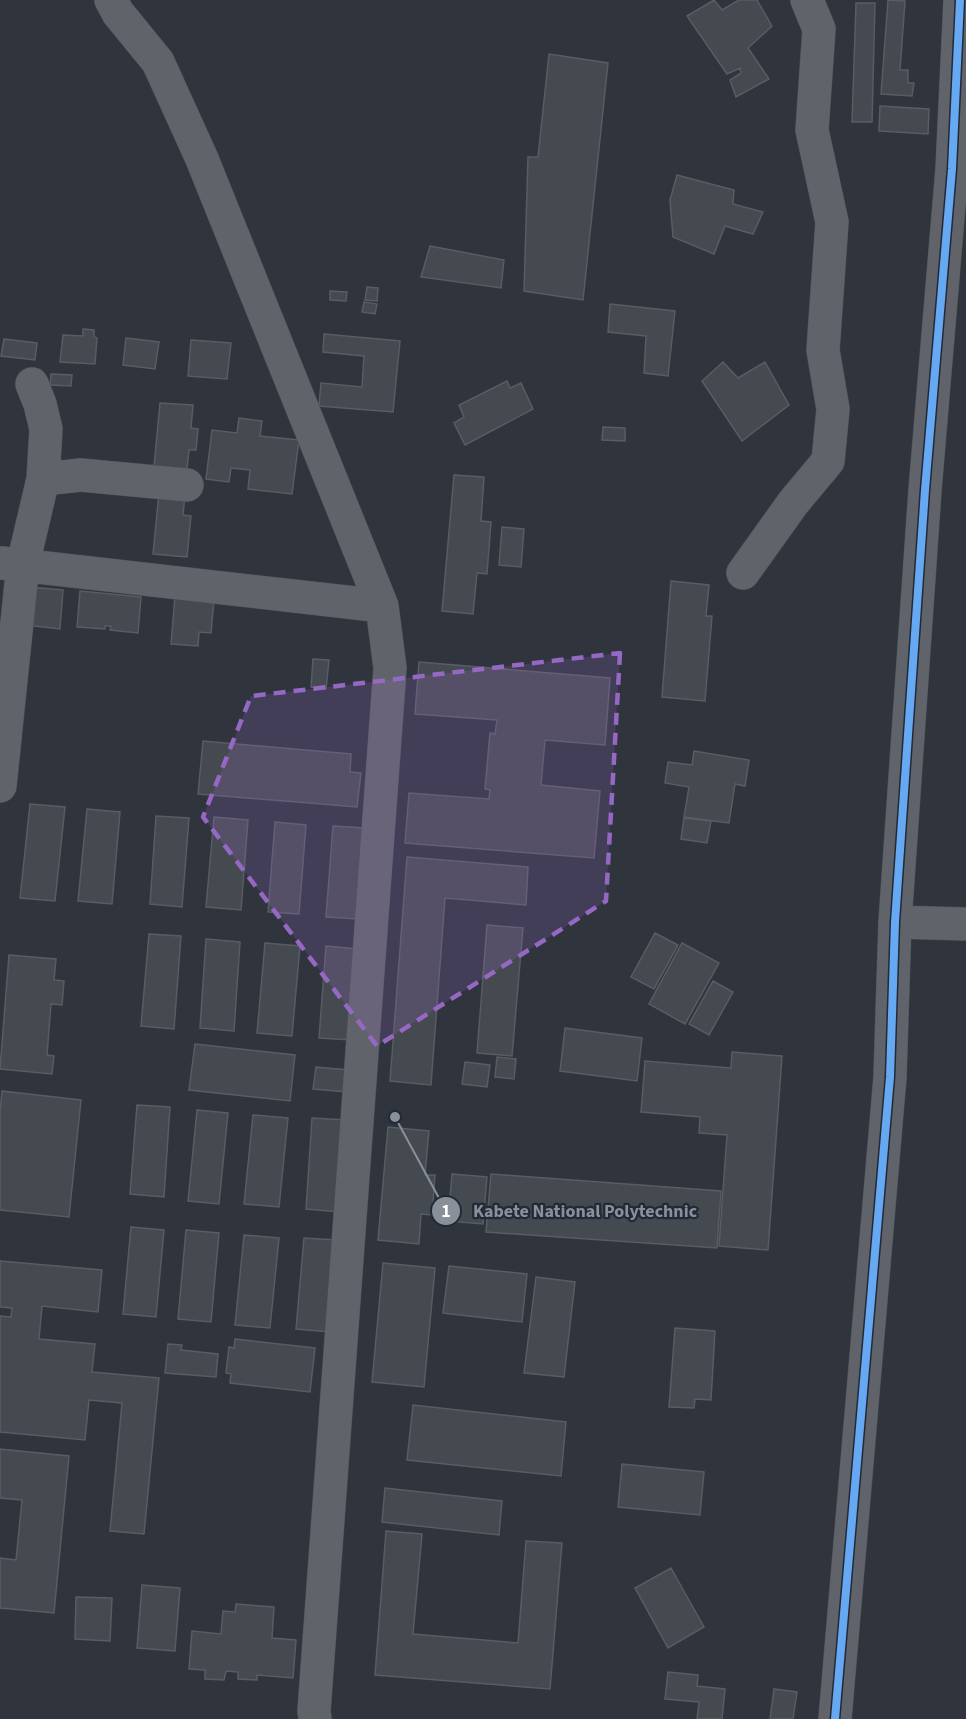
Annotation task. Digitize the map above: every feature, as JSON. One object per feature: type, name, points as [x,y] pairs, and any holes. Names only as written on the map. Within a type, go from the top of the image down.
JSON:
[{"type":"street","points":[[111,0],[118,13],[158,62],[197,148],[382,606],[390,668],[315,1719]]},
{"type":"street","points":[[743,573],[828,461],[833,410],[823,350],[832,222],[812,130],[819,29],[807,0]]},
{"type":"street","points":[[835,1719],[889,1089],[895,922],[924,501],[962,62],[960,0]]},
{"type":"street","points":[[0,786],[11,564],[43,480],[46,429],[32,384]]},
{"type":"street","points":[[43,480],[81,475],[187,485]]},
{"type":"street","points":[[11,564],[382,606]]},
{"type":"street","points":[[895,922],[966,924]]},
{"type":"highlighted area","points":[[620,653],[606,901],[377,1046],[203,817],[251,696]]},
{"type":"building","points":[[714,0],[722,10],[739,0],[757,0],[772,26],[748,48],[769,79],[736,97],[730,80],[741,73],[740,68],[727,74],[687,16]]},
{"type":"building","points":[[888,0],[905,1],[900,70],[908,70],[908,83],[914,83],[912,96],[881,94]]},
{"type":"building","points":[[856,3],[875,3],[872,122],[852,122]]},
{"type":"building","points":[[549,54],[608,63],[583,300],[524,291],[528,157],[538,157]]},
{"type":"building","points":[[880,106],[929,109],[928,134],[879,131]]},
{"type":"building","points":[[677,175],[734,190],[733,204],[763,212],[753,234],[725,226],[714,254],[673,237],[670,200]]},
{"type":"building","points":[[430,246],[504,260],[501,288],[421,277]]},
{"type":"building","points":[[367,287],[378,288],[377,301],[365,300]]},
{"type":"building","points":[[330,291],[347,292],[346,301],[330,300]]},
{"type":"building","points":[[364,302],[377,304],[375,314],[362,312]]},
{"type":"building","points":[[610,304],[675,311],[668,376],[644,373],[646,336],[608,332]]},
{"type":"building","points":[[83,329],[94,330],[94,337],[97,338],[95,364],[60,362],[63,335],[83,336]]},
{"type":"building","points":[[324,334],[400,341],[393,412],[319,406],[321,383],[362,387],[364,356],[323,352]]},
{"type":"building","points":[[126,338],[159,342],[155,369],[123,365]]},
{"type":"building","points":[[4,339],[37,343],[35,360],[1,356]]},
{"type":"building","points":[[191,340],[231,343],[227,379],[188,376]]},
{"type":"building","points":[[723,362],[738,378],[765,362],[789,405],[742,441],[702,381]]},
{"type":"building","points":[[51,374],[72,375],[71,386],[50,385]]},
{"type":"building","points":[[507,381],[510,388],[521,383],[533,409],[465,445],[454,423],[464,417],[459,405]]},
{"type":"building","points":[[160,403],[193,405],[191,428],[198,429],[196,450],[189,450],[187,469],[154,466]]},
{"type":"building","points":[[239,418],[262,421],[260,436],[299,440],[292,494],[248,489],[250,470],[231,468],[229,482],[206,479],[212,430],[237,433]]},
{"type":"building","points":[[603,427],[625,428],[625,441],[602,440]]},
{"type":"building","points":[[454,475],[484,477],[481,521],[491,522],[487,574],[477,573],[473,614],[442,611]]},
{"type":"building","points":[[159,493],[185,495],[183,515],[191,516],[187,557],[153,554]]},
{"type":"building","points":[[502,527],[524,529],[521,567],[499,565]]},
{"type":"building","points":[[671,581],[709,585],[706,616],[712,616],[705,701],[662,697]]},
{"type":"building","points":[[29,587],[63,590],[60,629],[26,625]]},
{"type":"building","points":[[80,591],[141,597],[138,633],[110,630],[111,626],[105,626],[105,629],[77,627]]},
{"type":"building","points":[[175,596],[214,600],[211,633],[199,632],[198,646],[171,644]]},
{"type":"building","points":[[313,659],[329,660],[326,689],[311,687]]},
{"type":"building","points":[[419,662],[610,678],[605,745],[545,740],[541,785],[600,791],[594,858],[405,843],[409,793],[489,799],[490,790],[485,789],[490,733],[495,734],[497,720],[415,714]]},
{"type":"building","points":[[203,741],[351,754],[350,772],[361,773],[357,807],[198,794]]},
{"type":"building","points":[[694,751],[749,760],[745,786],[735,784],[729,823],[684,817],[689,787],[665,783],[668,762],[692,765]]},
{"type":"building","points":[[30,804],[65,807],[55,901],[20,898]]},
{"type":"building","points":[[87,809],[120,812],[112,904],[78,901]]},
{"type":"building","points":[[156,816],[189,818],[182,907],[150,904]]},
{"type":"building","points":[[214,817],[248,820],[241,910],[206,907]]},
{"type":"building","points":[[684,818],[711,821],[707,843],[681,839]]},
{"type":"building","points":[[275,822],[306,825],[299,914],[268,912]]},
{"type":"building","points":[[333,826],[365,828],[358,919],[326,917]]},
{"type":"building","points":[[407,857],[528,867],[526,905],[445,898],[431,1085],[390,1081]]},
{"type":"building","points":[[487,925],[523,928],[512,1056],[477,1053]]},
{"type":"building","points":[[655,933],[678,945],[654,989],[631,977]]},
{"type":"building","points":[[149,934],[181,936],[174,1029],[141,1026]]},
{"type":"building","points":[[206,939],[240,942],[234,1031],[200,1028]]},
{"type":"building","points":[[265,943],[300,946],[292,1036],[257,1033]]},
{"type":"building","points":[[682,943],[719,963],[685,1024],[649,1004]]},
{"type":"building","points":[[326,946],[358,949],[351,1040],[319,1038]]},
{"type":"building","points":[[9,955],[56,959],[54,980],[64,981],[62,1005],[51,1004],[47,1055],[54,1056],[52,1074],[0,1069]]},
{"type":"building","points":[[713,981],[733,992],[709,1035],[689,1024]]},
{"type":"building","points":[[565,1028],[642,1038],[637,1081],[560,1071]]},
{"type":"building","points":[[195,1044],[295,1055],[290,1101],[189,1090]]},
{"type":"building","points":[[732,1052],[782,1056],[768,1250],[719,1246],[727,1135],[699,1133],[700,1117],[641,1112],[645,1061],[731,1068]]},
{"type":"building","points":[[497,1057],[516,1059],[514,1079],[495,1077]]},
{"type":"building","points":[[465,1062],[490,1065],[487,1087],[462,1084]]},
{"type":"building","points":[[316,1067],[349,1070],[347,1092],[313,1089]]},
{"type":"building","points":[[2,1091],[81,1100],[69,1217],[0,1210]]},
{"type":"building","points":[[137,1105],[170,1107],[164,1197],[130,1194]]},
{"type":"building","points":[[197,1110],[228,1113],[219,1204],[188,1201]]},
{"type":"building","points":[[253,1115],[288,1118],[279,1207],[244,1204]]},
{"type":"building","points":[[312,1118],[346,1120],[340,1212],[306,1209]]},
{"type":"building","points":[[388,1127],[429,1131],[425,1175],[435,1175],[432,1215],[421,1214],[419,1244],[378,1240]]},
{"type":"building","points":[[452,1174],[487,1177],[483,1224],[448,1221]]},
{"type":"building","points":[[491,1174],[721,1191],[717,1248],[486,1232]]},
{"type":"building","points":[[131,1227],[164,1230],[156,1317],[123,1314]]},
{"type":"building","points":[[186,1230],[219,1233],[211,1322],[178,1319]]},
{"type":"building","points":[[244,1235],[279,1238],[270,1328],[235,1325]]},
{"type":"building","points":[[304,1238],[337,1240],[330,1332],[296,1329]]},
{"type":"building","points":[[0,1261],[102,1270],[98,1312],[42,1306],[39,1339],[95,1344],[92,1372],[159,1378],[144,1534],[110,1531],[122,1403],[89,1400],[85,1440],[0,1432],[0,1316],[11,1317],[12,1308],[0,1307]]},
{"type":"building","points":[[383,1263],[435,1268],[424,1387],[372,1382]]},
{"type":"building","points":[[449,1266],[527,1274],[522,1322],[443,1313]]},
{"type":"building","points":[[536,1277],[575,1282],[564,1377],[524,1373]]},
{"type":"building","points":[[675,1328],[715,1331],[711,1400],[695,1399],[694,1408],[669,1407]]},
{"type":"building","points":[[235,1339],[315,1348],[310,1392],[230,1383],[231,1374],[226,1373],[229,1347],[234,1348]]},
{"type":"building","points":[[168,1344],[182,1345],[181,1350],[218,1354],[216,1377],[165,1373]]},
{"type":"building","points":[[413,1405],[566,1422],[561,1476],[407,1460]]},
{"type":"building","points":[[0,1449],[69,1456],[54,1613],[0,1608],[0,1558],[16,1560],[22,1500],[0,1498]]},
{"type":"building","points":[[622,1464],[704,1472],[700,1515],[618,1507]]},
{"type":"building","points":[[385,1488],[502,1501],[499,1535],[382,1522]]},
{"type":"building","points":[[386,1531],[422,1534],[413,1634],[518,1643],[526,1541],[562,1543],[550,1689],[375,1675]]},
{"type":"building","points":[[671,1568],[704,1627],[668,1648],[635,1588]]},
{"type":"building","points":[[142,1585],[180,1588],[175,1651],[137,1648]]},
{"type":"building","points":[[76,1597],[112,1598],[110,1641],[75,1639]]},
{"type":"building","points":[[236,1604],[274,1607],[272,1638],[296,1640],[293,1678],[257,1675],[257,1680],[238,1679],[238,1672],[226,1671],[224,1680],[205,1679],[205,1670],[189,1669],[192,1631],[221,1634],[223,1611],[235,1612]]},
{"type":"building","points":[[668,1672],[698,1675],[697,1686],[725,1689],[722,1719],[697,1719],[699,1702],[665,1699]]},
{"type":"building","points":[[774,1689],[797,1692],[793,1719],[770,1719]]},
{"type":"cycle path","points":[[835,1719],[890,1077],[895,922],[925,490],[952,169],[960,0]]},
{"type":"place","name":"Kabete National Polytechnic","points":[[395,1117]]}]
